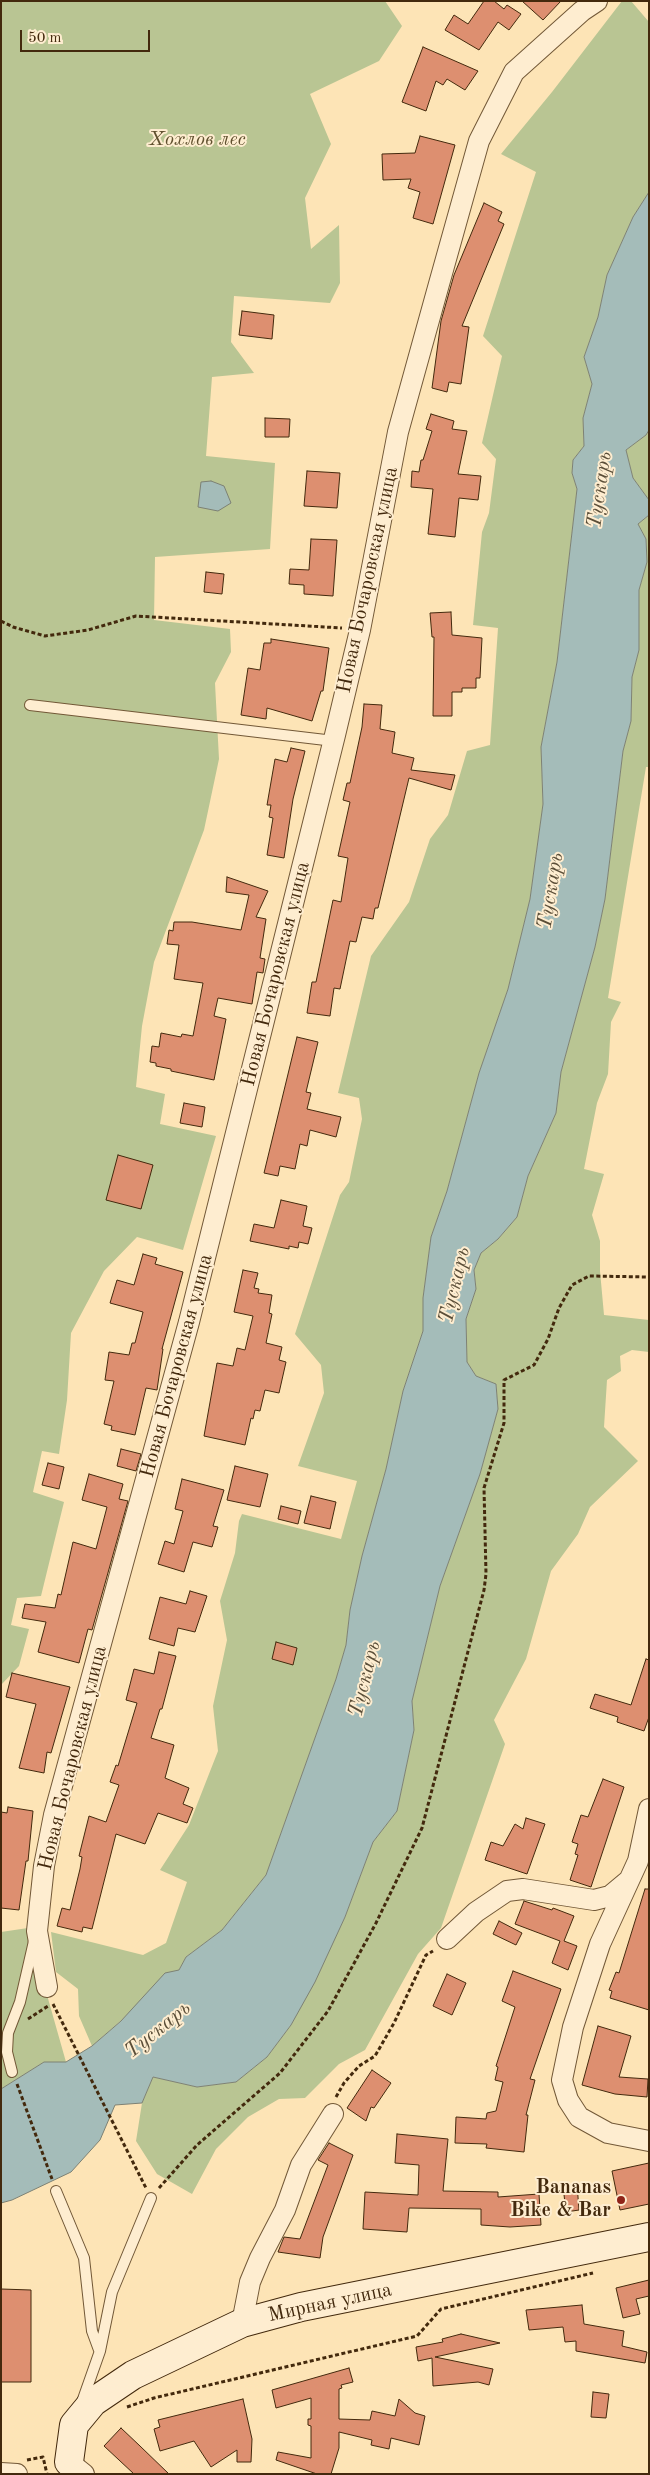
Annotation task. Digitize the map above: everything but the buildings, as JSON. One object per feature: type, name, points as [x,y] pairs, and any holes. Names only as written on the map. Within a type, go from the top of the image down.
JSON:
[{"type":"street","name":"Новая Бочаровская улица","points":[[50,1995],[36,1931],[44,1866],[54,1815],[187,1332],[334,741],[360,630],[398,432],[479,140],[514,72],[582,11],[597,1]]},
{"type":"street","points":[[649,1809],[638,1861],[600,1944],[573,2027],[562,2080],[568,2100],[579,2117],[608,2133],[649,2140]]},
{"type":"street","points":[[448,1939],[476,1912],[507,1891],[523,1889],[594,1900],[610,1896],[629,1880]]},
{"type":"street","points":[[242,2323],[250,2282],[260,2258],[285,2210],[301,2165],[332,2114]]},
{"type":"street","name":"Мирная улица","points":[[74,2425],[92,2402],[133,2375],[242,2323],[301,2307],[649,2237]]},
{"type":"street","points":[[74,2425],[74,2470]]},
{"type":"street","points":[[1,2472],[17,2474]]},
{"type":"lane","points":[[30,705],[334,741]]},
{"type":"lane","points":[[12,2072],[7,2052],[8,2033],[20,2002],[36,1931]]},
{"type":"lane","points":[[56,2191],[84,2258],[92,2331],[100,2351]]},
{"type":"lane","points":[[74,2425],[100,2351],[112,2292],[151,2198]]},
{"type":"path","points":[[1,621],[13,627],[45,636],[88,630],[136,616],[360,630]]},
{"type":"path","points":[[151,2198],[197,2145],[280,2073],[328,2011],[376,1924],[422,1828],[484,1590],[484,1488],[504,1424],[504,1380],[534,1365],[548,1339],[558,1308],[572,1286],[589,1276],[649,1277]]},
{"type":"path","points":[[332,2114],[334,2101],[344,2083],[360,2066],[375,2056],[390,2032],[426,1955],[448,1939]]},
{"type":"path","points":[[50,1995],[139,2176]]},
{"type":"path","points":[[12,2072],[56,2191]]},
{"type":"path","points":[[118,2410],[154,2398],[417,2336],[441,2308],[602,2271]]},
{"type":"green space","name":"Хохлов лес","points":[[1,1],[385,1],[402,26],[379,61],[310,94],[331,144],[305,198],[311,249],[339,225],[340,283],[330,303],[234,296],[231,342],[254,373],[212,377],[206,456],[275,463],[270,549],[155,557],[154,620],[230,629],[231,652],[215,683],[219,759],[204,830],[154,962],[142,1026],[136,1087],[165,1094],[160,1124],[216,1136],[183,1250],[137,1237],[104,1271],[71,1333],[67,1400],[59,1454],[42,1451],[33,1492],[64,1502],[41,1596],[17,1598],[11,1625],[29,1629],[19,1666],[1,1685]]},
{"type":"green space","points":[[622,1],[631,1],[649,22],[649,192],[633,217],[607,275],[598,317],[584,357],[592,384],[583,418],[584,446],[573,460],[572,473],[577,489],[557,662],[541,747],[543,804],[530,899],[508,989],[479,1073],[447,1191],[431,1237],[423,1298],[423,1331],[403,1391],[386,1469],[362,1556],[350,1610],[346,1645],[336,1679],[266,1875],[222,1930],[186,1957],[179,1970],[92,2046],[79,2016],[78,1989],[56,1972],[51,1932],[143,1955],[166,1943],[187,1882],[160,1870],[189,1825],[218,1751],[213,1706],[227,1640],[220,1601],[235,1553],[239,1521],[242,1514],[341,1539],[357,1481],[298,1466],[324,1393],[321,1365],[295,1334],[340,1195],[349,1182],[362,1119],[359,1098],[338,1093],[371,956],[409,902],[430,839],[448,815],[467,751],[490,745],[498,628],[473,625],[482,532],[489,513],[496,459],[482,443],[502,356],[483,336],[536,172],[501,154],[552,92]]},
{"type":"green space","points":[[649,430],[649,500],[633,478],[626,450],[646,435]]},
{"type":"green space","points":[[649,515],[649,767],[646,767],[608,998],[621,1002],[611,1022],[608,1074],[597,1103],[584,1169],[604,1174],[592,1215],[600,1241],[600,1271],[604,1315],[649,1320],[649,1352],[632,1350],[620,1356],[621,1371],[607,1380],[604,1427],[638,1461],[590,1507],[578,1534],[551,1571],[526,1659],[494,1720],[505,1744],[441,1928],[418,1954],[365,2050],[339,2064],[305,2098],[279,2099],[248,2117],[216,2149],[192,2194],[157,2174],[136,2141],[142,2103],[153,2077],[197,2087],[236,2082],[267,2057],[291,2025],[345,1917],[373,1842],[397,1811],[414,1730],[412,1701],[440,1586],[480,1474],[498,1409],[496,1384],[476,1376],[467,1362],[466,1319],[476,1289],[474,1270],[481,1253],[498,1239],[517,1217],[528,1176],[556,1113],[561,1072],[595,947],[605,899],[623,751],[631,721],[632,677],[639,650],[639,590],[647,562],[646,539],[638,524]]},
{"type":"green space","points":[[28,1928],[66,2062],[44,2062],[1,2089],[1,1932]]},
{"type":"water","name":"Тускарь","points":[[649,192],[649,430],[646,435],[626,450],[633,478],[649,500],[649,515],[638,524],[646,539],[647,562],[639,590],[639,650],[632,677],[631,721],[623,751],[605,899],[595,947],[561,1072],[556,1113],[528,1176],[517,1217],[498,1239],[481,1253],[474,1270],[476,1289],[466,1319],[467,1362],[476,1376],[496,1384],[498,1409],[480,1474],[440,1586],[412,1701],[414,1730],[397,1811],[373,1842],[345,1917],[315,1982],[291,2025],[267,2057],[236,2082],[197,2087],[153,2077],[142,2103],[115,2105],[100,2140],[71,2172],[12,2200],[1,2203],[1,2089],[44,2062],[66,2062],[92,2046],[121,2021],[165,1973],[179,1970],[186,1957],[222,1930],[266,1875],[336,1679],[346,1645],[350,1610],[362,1556],[386,1469],[403,1391],[423,1331],[423,1298],[431,1237],[447,1191],[479,1073],[508,989],[530,899],[543,804],[541,747],[557,662],[577,489],[572,473],[573,460],[584,446],[583,418],[592,384],[584,357],[598,317],[607,275],[633,217]]},
{"type":"water","points":[[211,481],[224,486],[231,503],[218,511],[198,507],[201,482]]},
{"type":"place","name":"Bananas Bike & Bar","points":[[621,2200]]}]
